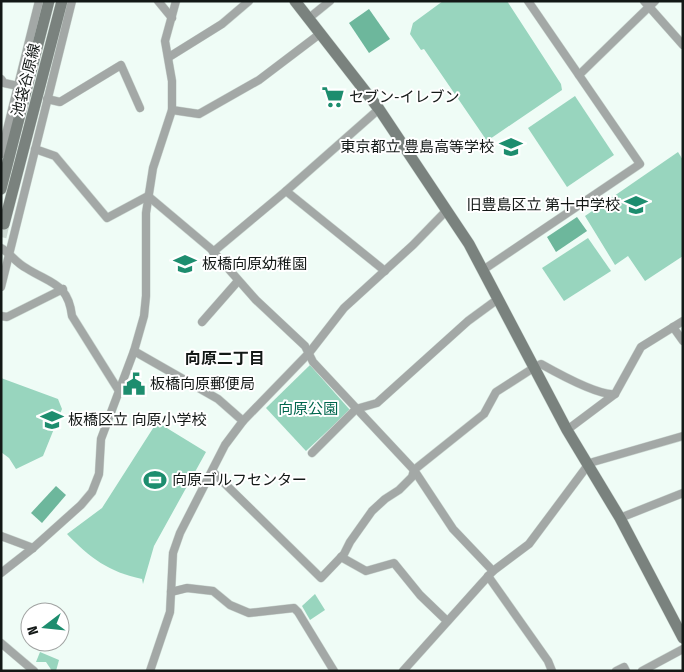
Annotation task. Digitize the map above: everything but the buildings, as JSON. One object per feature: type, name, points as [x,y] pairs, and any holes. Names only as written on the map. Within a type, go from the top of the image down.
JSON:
[{"type":"street","points":[[1,154],[39,1]]},
{"type":"street","name":"池袋谷原線","points":[[1,189],[49,1]]},
{"type":"street","name":"池袋谷原線","points":[[4,224],[62,1]]},
{"type":"street","points":[[1,286],[72,1]]},
{"type":"street","points":[[158,1],[172,18]]},
{"type":"street","points":[[1,573],[33,548],[81,505],[92,492],[99,474],[101,439],[134,351],[144,316],[146,296],[145,228],[148,196],[153,168],[172,110],[173,90],[166,41],[176,1]]},
{"type":"street","points":[[169,57],[222,24],[249,1]]},
{"type":"street","points":[[295,1],[379,109],[469,244],[567,430],[620,518],[683,638]]},
{"type":"street","points":[[309,18],[330,1]]},
{"type":"street","points":[[483,270],[640,164],[528,1]]},
{"type":"street","points":[[579,75],[649,3],[683,45]]},
{"type":"street","points":[[172,110],[199,114],[258,80],[321,33]]},
{"type":"street","points":[[47,99],[60,102],[121,65],[140,108]]},
{"type":"street","points":[[1,79],[4,83],[18,86]]},
{"type":"street","points":[[213,252],[379,109]]},
{"type":"street","points":[[35,149],[55,156],[107,218],[148,196]]},
{"type":"street","points":[[286,191],[385,271]]},
{"type":"street","points":[[148,196],[213,252],[256,300],[305,346],[313,362],[414,470],[453,529],[491,574],[548,661],[552,671]]},
{"type":"street","points":[[150,671],[170,612],[173,553],[177,540],[226,446],[243,421],[309,353],[344,308],[447,210]]},
{"type":"street","points":[[1,248],[24,267],[63,289],[71,302],[72,316],[119,390]]},
{"type":"street","points":[[202,322],[238,281]]},
{"type":"street","points":[[1,316],[7,317],[63,289]]},
{"type":"street","points":[[312,453],[356,409],[377,402],[468,321],[498,299]]},
{"type":"street","points":[[567,430],[615,394],[641,348],[683,321]]},
{"type":"street","points":[[673,327],[683,341]]},
{"type":"street","points":[[134,351],[218,399],[243,421]]},
{"type":"street","points":[[213,472],[321,578],[341,557],[372,511],[399,490],[412,476],[414,470],[484,414],[496,392],[535,367],[541,364],[594,390],[609,395],[615,394]]},
{"type":"street","points":[[403,671],[491,574],[529,544],[588,465],[683,436]]},
{"type":"street","points":[[620,518],[683,493]]},
{"type":"street","points":[[1,536],[33,548]]},
{"type":"street","points":[[341,557],[366,571],[394,563],[420,595],[447,621]]},
{"type":"street","points":[[171,592],[186,588],[213,591],[230,605],[249,613],[294,608],[334,671]]},
{"type":"street","points":[[1,643],[34,671]]},
{"type":"street","points":[[642,671],[683,649]]},
{"type":"street","points":[[616,671],[624,667],[626,671]]},
{"type":"green space","points":[[443,1],[507,1],[561,84],[562,90],[487,141],[424,49],[421,50],[410,34],[413,23]]},
{"type":"green space","points":[[575,96],[614,155],[567,187],[528,128]]},
{"type":"green space","points":[[678,152],[683,160],[683,256],[645,281],[628,256],[615,265],[585,216]]},
{"type":"green space","points":[[588,238],[611,271],[564,301],[542,268]]},
{"type":"green space","name":"向原公園","points":[[310,365],[350,410],[306,451],[266,408]]},
{"type":"green space","points":[[1,378],[58,399],[62,409],[43,456],[16,469],[9,458],[1,452]]},
{"type":"green space","name":"向原ゴルフセンター","points":[[157,422],[206,452],[154,546],[143,584],[142,579],[130,576],[101,563],[67,534],[102,508]]},
{"type":"green space","points":[[315,594],[325,610],[310,620],[302,606]]},
{"type":"green space","points":[[40,652],[59,660],[56,671],[52,671],[46,662],[36,662]]},
{"type":"shaded area","points":[[369,9],[390,39],[369,53],[349,23]]},
{"type":"shaded area","points":[[577,217],[587,231],[556,252],[547,237]]},
{"type":"shaded area","points":[[56,486],[66,495],[42,523],[31,513]]},
{"type":"tunnel","points":[[1,237],[4,224]]},
{"type":"place","name":"セブン-イレブン","points":[[333,97]]},
{"type":"place","name":"東京都立 豊島高等学校","points":[[511,147]]},
{"type":"place","name":"旧豊島区立 第十中学校","points":[[636,205]]},
{"type":"place","name":"板橋向原幼稚園","points":[[185,264]]},
{"type":"place","name":"板橋向原郵便局","points":[[134,384]]},
{"type":"place","name":"板橋区立 向原小学校","points":[[52,420]]},
{"type":"place","name":"向原ゴルフセンター","points":[[155,480]]},
{"type":"district","name":"向原二丁目","points":[[225,358]]}]
